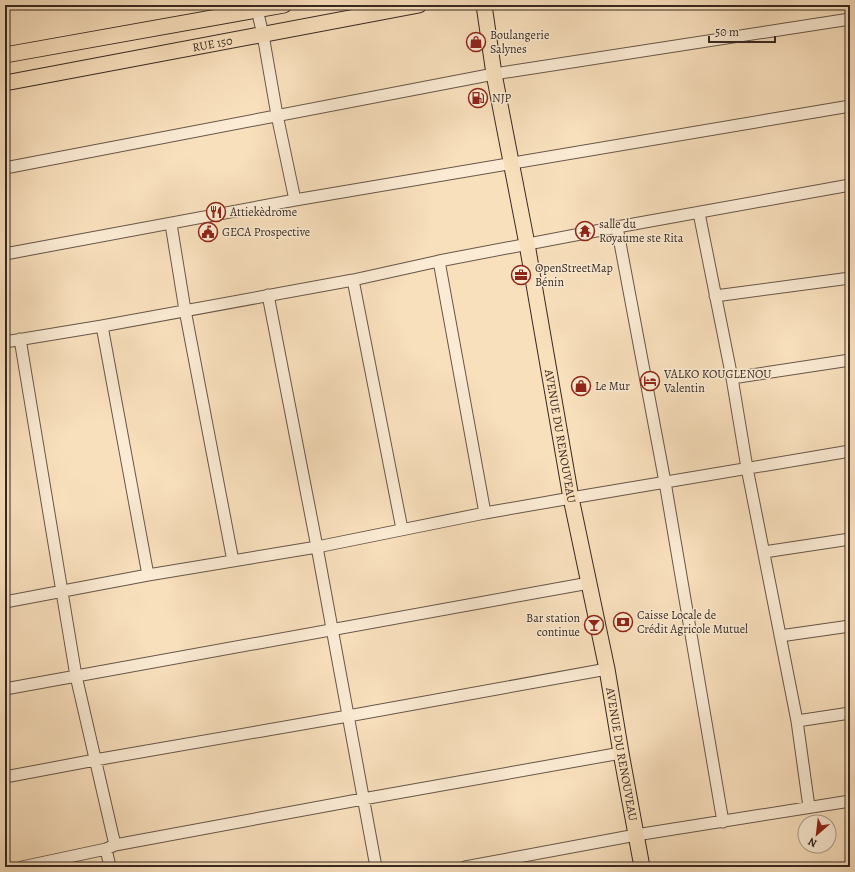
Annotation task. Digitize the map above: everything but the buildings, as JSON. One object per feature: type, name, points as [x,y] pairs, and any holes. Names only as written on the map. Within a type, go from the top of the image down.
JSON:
[{"type":"main road","points":[[5,55],[256,7],[284,5]]},
{"type":"main road","name":"RUE 150","points":[[5,83],[419,5]]},
{"type":"main road","name":"AVENUE DU RENOUVEAU","points":[[484,5],[494,74],[527,244],[571,498],[607,669],[642,867]]},
{"type":"street","points":[[256,7],[263,35],[277,115],[295,200]]},
{"type":"street","points":[[5,168],[494,74],[850,19]]},
{"type":"street","points":[[5,254],[295,200],[850,106]]},
{"type":"street","points":[[5,342],[102,326],[352,280],[527,244],[850,185]]},
{"type":"street","points":[[700,213],[732,378],[747,468],[797,721],[809,807]]},
{"type":"street","points":[[171,224],[185,310],[233,561]]},
{"type":"street","points":[[617,227],[665,482],[723,822]]},
{"type":"street","points":[[439,261],[485,513]]},
{"type":"street","points":[[715,296],[850,278]]},
{"type":"street","points":[[352,280],[402,529]]},
{"type":"street","points":[[268,295],[317,547],[376,867]]},
{"type":"street","points":[[102,326],[148,575]]},
{"type":"street","points":[[20,339],[76,676],[95,760],[111,847],[110,867]]},
{"type":"street","points":[[732,378],[850,360]]},
{"type":"street","points":[[5,602],[62,590],[317,547],[485,513],[850,451]]},
{"type":"street","points":[[764,552],[850,539]]},
{"type":"street","points":[[5,689],[589,583]]},
{"type":"street","points":[[780,636],[850,626]]},
{"type":"street","points":[[5,777],[607,669]]},
{"type":"street","points":[[797,721],[850,714]]},
{"type":"street","points":[[22,867],[111,847],[363,799],[621,753]]},
{"type":"street","points":[[465,867],[636,835],[850,801]]},
{"type":"place","name":"Boulangerie Salynes","points":[[476,42]]},
{"type":"place","name":"NJP","points":[[478,98]]},
{"type":"place","name":"Attiekèdrome","points":[[216,212]]},
{"type":"place","name":"salle du Royaume ste Rita","points":[[585,231]]},
{"type":"place","name":"GECA Prospective","points":[[208,232]]},
{"type":"place","name":"OpenStreetMap Bénin","points":[[521,275]]},
{"type":"place","name":"VALKO KOUGLENOU Valentin","points":[[650,381]]},
{"type":"place","name":"Le Mur","points":[[581,386]]},
{"type":"place","name":"Caisse Locale de Crédit Agricole Mutuel","points":[[623,622]]},
{"type":"place","name":"Bar station continue","points":[[594,625]]}]
